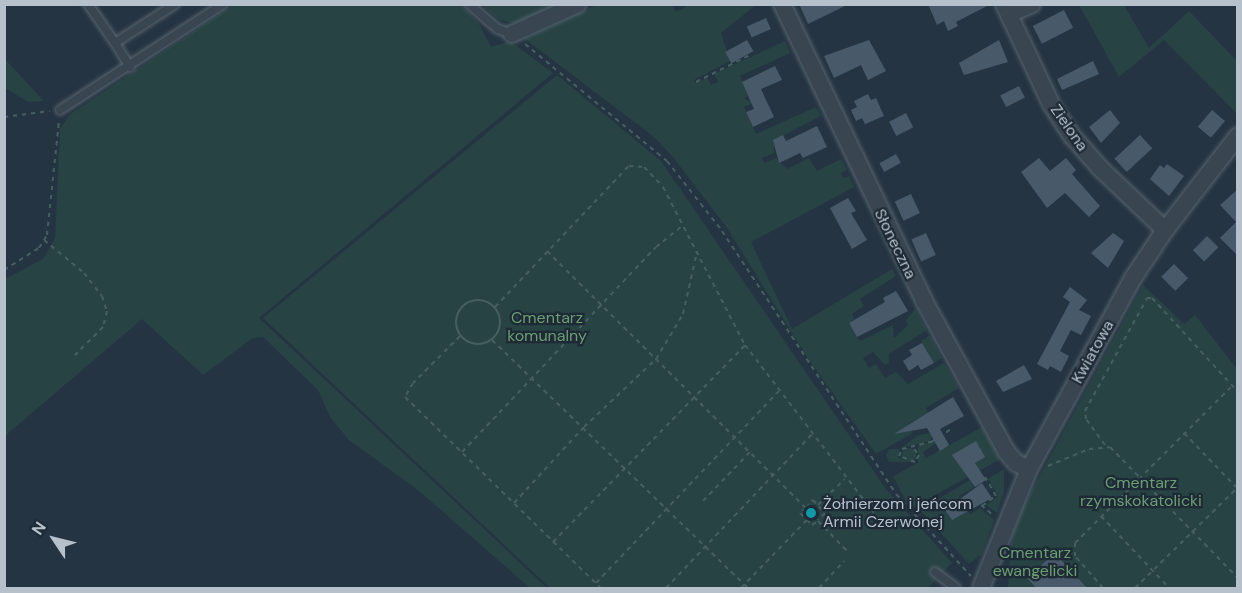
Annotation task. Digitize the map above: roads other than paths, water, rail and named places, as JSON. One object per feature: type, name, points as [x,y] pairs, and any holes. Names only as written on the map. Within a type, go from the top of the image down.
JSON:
[{"type":"street","points":[[512,34],[578,4]]},
{"type":"street","name":"Słoneczna","points":[[782,4],[914,282],[1006,451],[1016,463],[1029,469]]},
{"type":"street","points":[[1007,9],[1032,4]]},
{"type":"street","name":"Zielona","points":[[1007,9],[1051,104],[1072,136],[1100,168],[1165,230]]},
{"type":"street","name":"Kwiatowa","points":[[981,588],[1029,469],[1133,278],[1165,230],[1238,136]]},
{"type":"lane","points":[[88,4],[130,67]]},
{"type":"lane","points":[[115,44],[175,4]]},
{"type":"lane","points":[[60,110],[130,67],[223,4]]},
{"type":"lane","points":[[469,4],[498,29],[512,34]]},
{"type":"lane","points":[[935,572],[956,588]]},
{"type":"place","name":"Żołnierzom i jeńcom Armii Czerwonej","points":[[811,513]]},
{"type":"park label","name":"Cmentarz komunalny","points":[[547,327]]},
{"type":"park label","name":"Cmentarz rzymskokatolicki","points":[[1141,492]]},
{"type":"park label","name":"Cmentarz ewangelicki","points":[[1035,562]]}]
